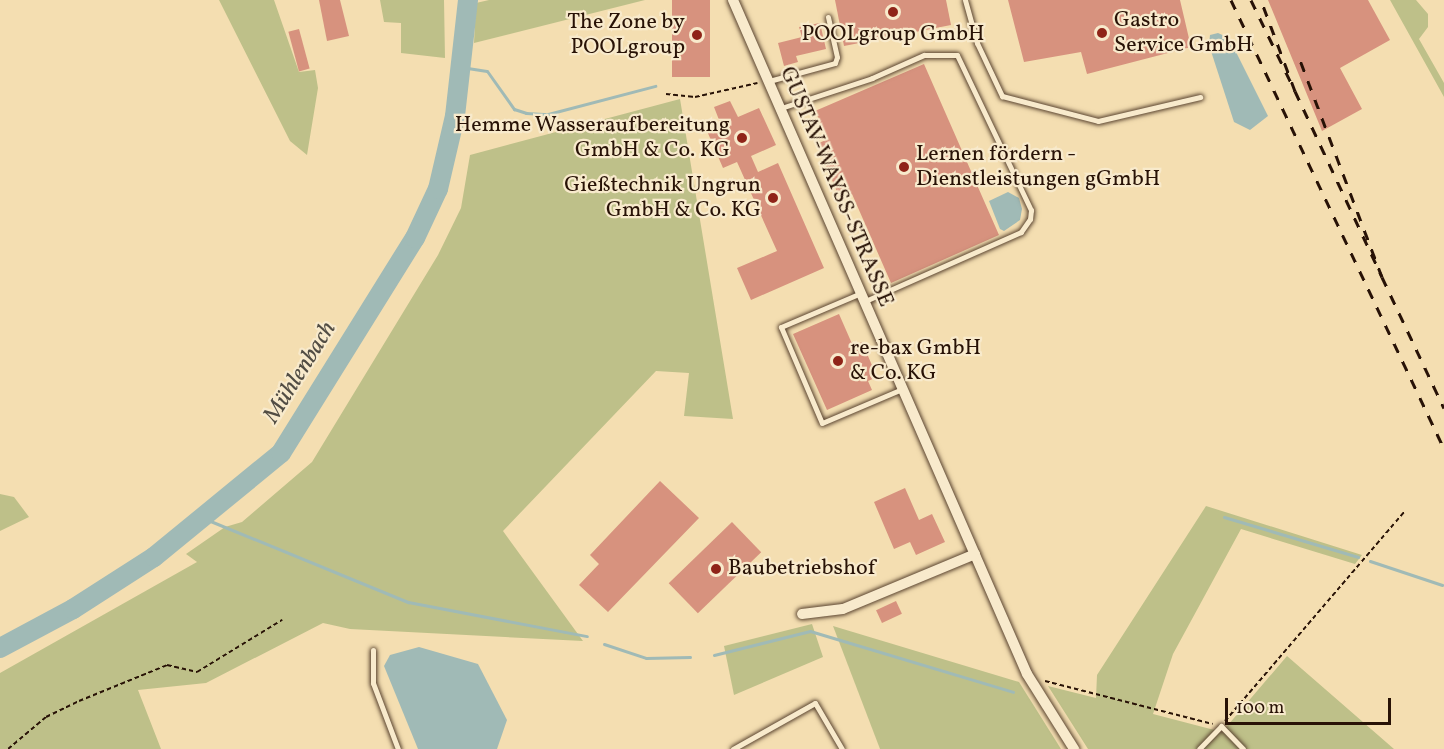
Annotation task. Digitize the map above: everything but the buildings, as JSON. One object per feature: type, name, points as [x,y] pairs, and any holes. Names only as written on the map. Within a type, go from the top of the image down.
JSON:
[{"type":"street","name":"GUSTAV-WAYSS-STRASSE","points":[[733,0],[1031,682],[1074,749]]},
{"type":"street","points":[[802,614],[843,609],[975,554]]},
{"type":"lane","points":[[965,0],[977,43],[1002,96],[1098,121],[1200,97]]},
{"type":"lane","points":[[769,81],[835,63],[837,57],[828,17]]},
{"type":"lane","points":[[781,108],[872,78],[924,55],[957,55],[1031,210],[1030,219],[1020,232],[862,297],[781,327],[822,423],[902,388]]},
{"type":"lane","points":[[373,651],[373,683],[398,749]]},
{"type":"lane","points":[[733,749],[815,703],[842,749]]},
{"type":"lane","points":[[1199,749],[1221,726],[1243,749]]},
{"type":"path","points":[[666,94],[695,97],[769,81]]},
{"type":"path","points":[[1031,682],[1051,680],[1221,726],[1405,511]]},
{"type":"path","points":[[8,749],[46,717],[79,701],[167,665],[197,672],[282,620]]},
{"type":"green space","points":[[219,0],[274,0],[299,72],[315,70],[318,88],[307,155],[290,141]]},
{"type":"green space","points":[[380,0],[444,0],[445,58],[401,53],[401,23],[384,22]]},
{"type":"green space","points":[[489,0],[645,0],[474,43],[476,3]]},
{"type":"green space","points":[[1390,0],[1416,0],[1428,14],[1428,27],[1419,39],[1444,83],[1444,97]]},
{"type":"green space","points":[[680,99],[733,419],[684,416],[689,373],[656,371],[503,531],[583,641],[350,629],[323,623],[206,683],[138,690],[161,749],[0,749],[0,673],[197,562],[186,554],[225,527],[242,522],[312,462],[438,255],[461,208],[470,155]]},
{"type":"green space","points":[[0,494],[14,497],[29,517],[0,531]]},
{"type":"green space","points":[[1206,506],[1362,555],[1355,564],[1241,529],[1173,654],[1153,714],[1222,732],[1287,656],[1394,749],[1088,749],[1048,686],[1096,698],[1097,675]]},
{"type":"green space","points":[[812,624],[823,657],[734,695],[724,646]]},
{"type":"green space","points":[[833,626],[1019,682],[1061,749],[880,749]]},
{"type":"water","points":[[1218,33],[1229,38],[1268,116],[1250,130],[1234,122],[1209,45],[1210,35]]},
{"type":"water","points":[[1008,192],[1019,198],[1022,209],[1020,220],[1004,231],[1000,229],[989,201]]},
{"type":"water","points":[[419,647],[478,664],[507,720],[497,749],[418,749],[384,666],[390,655]]},
{"type":"waterway","name":"Mühlenbach","points":[[0,648],[73,609],[154,557],[281,453],[415,238],[438,189],[455,116],[468,0]]},
{"type":"waterway","points":[[461,67],[487,71],[514,109],[526,113],[548,114],[655,86]]},
{"type":"waterway","points":[[1224,517],[1358,557]]},
{"type":"waterway","points":[[203,518],[408,602],[587,636]]},
{"type":"waterway","points":[[1370,561],[1442,585]]},
{"type":"waterway","points":[[714,655],[810,631],[1013,692]]},
{"type":"waterway","points":[[604,644],[646,658],[690,657]]},
{"type":"railway","points":[[1231,0],[1444,448]]},
{"type":"railway","points":[[1251,0],[1295,91],[1261,0]]},
{"type":"railway","points":[[1295,91],[1382,277],[1300,60]]},
{"type":"railway","points":[[1382,277],[1444,408]]},
{"type":"place","name":"POOLgroup GmbH","points":[[893,12]]},
{"type":"place","name":"Gastro Service GmbH","points":[[1102,33]]},
{"type":"place","name":"The Zone by POOLgroup","points":[[697,35]]},
{"type":"place","name":"Hemme Wasseraufbereitung GmbH & Co. KG","points":[[742,138]]},
{"type":"place","name":"Lernen fördern - Dienstleistungen gGmbH","points":[[904,167]]},
{"type":"place","name":"Gießtechnik Ungrun GmbH & Co. KG","points":[[773,198]]},
{"type":"place","name":"re-bax GmbH & Co. KG","points":[[838,361]]},
{"type":"place","name":"Baubetriebshof","points":[[716,569]]}]
